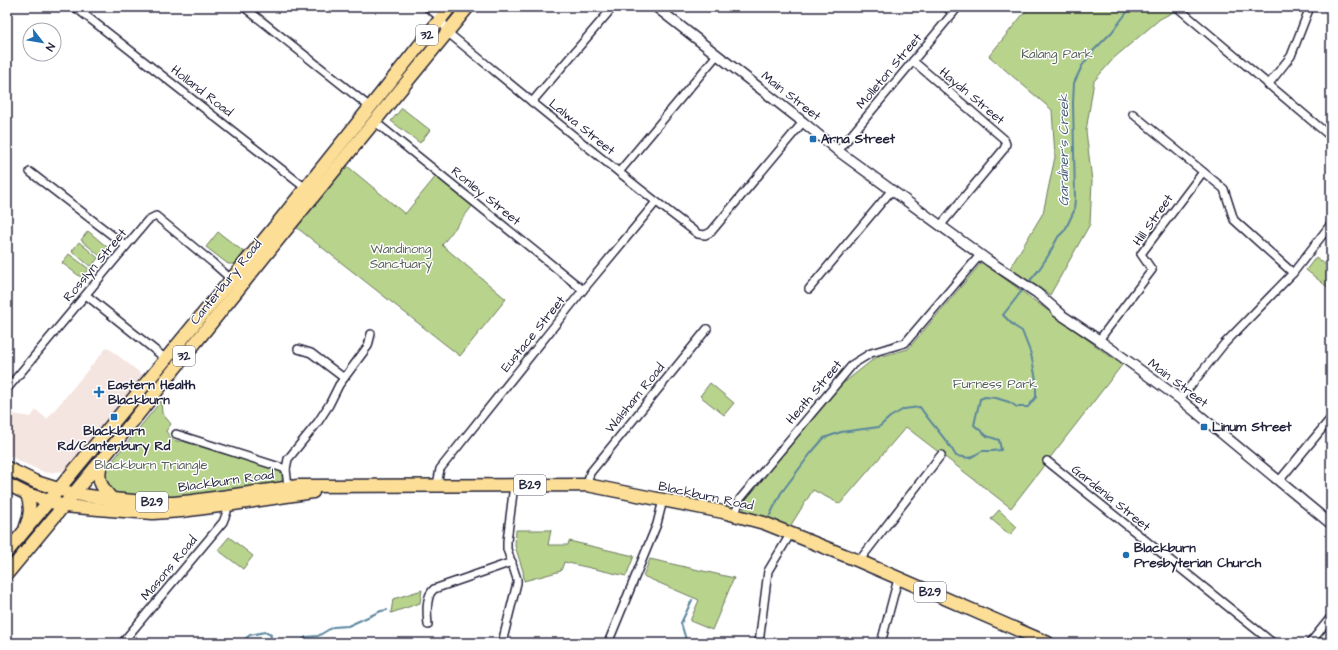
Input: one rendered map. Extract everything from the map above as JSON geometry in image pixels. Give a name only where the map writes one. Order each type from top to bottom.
[{"type":"main road","name":"Canterbury Road","points":[[7,552],[166,359],[310,192],[450,7]]},
{"type":"main road","name":"Canterbury Road","points":[[370,113],[447,32],[468,7]]},
{"type":"main road","name":"Canterbury Road","points":[[7,574],[104,457],[237,278]]},
{"type":"main road","points":[[104,457],[100,467],[99,481],[102,488],[112,499]]},
{"type":"main road","name":"Blackburn Road","points":[[7,468],[24,477],[58,490],[74,494],[112,499],[174,503],[227,501],[272,499],[289,492]]},
{"type":"main road","points":[[24,477],[43,480],[64,477],[75,471]]},
{"type":"main road","name":"Blackburn Road","points":[[7,484],[27,494],[64,506],[153,512],[181,511],[227,501],[252,492],[289,492],[335,487],[587,485],[735,515],[764,523],[859,561],[1048,643]]},
{"type":"main road","points":[[252,492],[272,499]]},
{"type":"main road","points":[[23,533],[30,518],[30,506],[27,494]]},
{"type":"street","name":"Holland Road","points":[[75,7],[310,192]]},
{"type":"street","name":"Ronley Street","points":[[244,7],[583,290]]},
{"type":"street","points":[[427,7],[441,18],[447,32]]},
{"type":"street","points":[[532,102],[613,7]]},
{"type":"street","name":"Main Street","points":[[656,7],[891,191],[1180,399],[1331,524]]},
{"type":"street","points":[[946,7],[953,13]]},
{"type":"street","name":"Molleton Street","points":[[838,151],[958,7]]},
{"type":"street","points":[[1268,85],[1291,56],[1310,7]]},
{"type":"street","points":[[1178,8],[1331,137]]},
{"type":"street","name":"Lalwa Street","points":[[447,32],[656,202],[698,234],[705,235],[711,232],[803,122]]},
{"type":"street","points":[[619,172],[717,55]]},
{"type":"street","name":"Haydn Street","points":[[913,61],[1004,139],[1006,144],[1004,149],[940,226]]},
{"type":"street","points":[[1133,114],[1224,189],[1234,220],[1293,272]]},
{"type":"street","points":[[30,172],[126,246]]},
{"type":"street","name":"Hill Street","points":[[1099,340],[1152,270],[1141,254],[1203,172]]},
{"type":"street","points":[[809,289],[891,191]]},
{"type":"street","name":"Eustace Street","points":[[437,485],[440,469],[583,290],[656,202]]},
{"type":"street","name":"Rosslyn Street","points":[[7,389],[148,220],[156,216],[213,263],[237,278]]},
{"type":"street","points":[[1180,399],[1224,344],[1293,272],[1331,224]]},
{"type":"street","name":"Heath Street","points":[[735,515],[740,499],[853,364],[871,353],[906,342],[980,255]]},
{"type":"street","points":[[86,295],[166,359]]},
{"type":"street","name":"Walsham Road","points":[[587,485],[590,473],[707,329]]},
{"type":"street","points":[[289,492],[286,468],[288,459],[318,422],[344,378],[364,352],[370,340],[371,334]]},
{"type":"street","points":[[298,349],[311,353],[344,378]]},
{"type":"street","points":[[1279,480],[1331,418]]},
{"type":"street","points":[[176,434],[286,468]]},
{"type":"street","points":[[859,561],[941,456]]},
{"type":"street","name":"Gardenia Street","points":[[1047,461],[1272,643]]},
{"type":"street","points":[[502,643],[517,583],[507,549],[514,485]]},
{"type":"street","points":[[608,643],[657,524],[663,500]]},
{"type":"street","name":"Masons Road","points":[[122,643],[223,522],[227,512],[227,501]]},
{"type":"street","points":[[759,643],[768,571],[791,533]]},
{"type":"street","points":[[428,625],[427,613],[431,591],[512,562]]},
{"type":"street","points":[[881,643],[898,579]]},
{"type":"street","points":[[1310,643],[1331,617]]},
{"type":"shaded area","name":"Eastern Health Blackburn","points":[[107,347],[143,375],[64,471],[46,473],[7,454],[7,413],[31,417],[36,410],[47,419]]},
{"type":"green space","name":"Kalang Park","points":[[1029,7],[1183,7],[1160,19],[1115,57],[1094,81],[1086,131],[1092,181],[1090,224],[1050,295],[1010,268],[1043,213],[1055,157],[1052,110],[989,56]]},
{"type":"green space","points":[[402,108],[430,130],[420,143],[391,121]]},
{"type":"green space","name":"Wandinong Sanctuary","points":[[346,165],[405,214],[437,175],[473,205],[442,245],[506,299],[460,356],[296,227]]},
{"type":"green space","points":[[88,231],[107,247],[100,256],[81,240]]},
{"type":"green space","points":[[218,232],[244,252],[235,264],[228,264],[206,247]]},
{"type":"green space","points":[[79,242],[98,258],[91,267],[72,251]]},
{"type":"green space","points":[[69,254],[89,269],[82,278],[62,263]]},
{"type":"green space","points":[[1316,257],[1331,269],[1330,289],[1306,270]]},
{"type":"green space","name":"Furness Park","points":[[982,262],[1122,365],[1011,508],[906,427],[840,504],[813,490],[789,528],[744,510],[743,503],[841,385],[875,358],[908,349]]},
{"type":"green space","points":[[710,383],[734,403],[724,415],[700,396]]},
{"type":"green space","name":"Blackburn Triangle","points":[[161,401],[162,413],[171,424],[166,431],[173,439],[246,460],[273,465],[281,472],[281,483],[165,499],[118,496],[104,484],[107,470],[114,459]]},
{"type":"green space","points":[[999,510],[1017,527],[1010,535],[991,519]]},
{"type":"green space","points":[[516,530],[551,530],[548,545],[568,545],[569,541],[634,556],[626,576],[564,562],[561,571],[524,581],[523,571],[515,546]]},
{"type":"green space","points":[[229,537],[253,556],[243,569],[218,550]]},
{"type":"green space","points":[[650,559],[734,578],[712,630],[690,621],[699,600],[643,576]]},
{"type":"green space","points":[[422,590],[420,603],[391,613],[393,599]]},
{"type":"waterway","name":"Gardiner's Creek","points":[[1028,283],[1048,256],[1058,237],[1065,230],[1074,211],[1074,83],[1082,66],[1093,51],[1112,32],[1131,7]]},
{"type":"waterway","name":"Gardiner's Creek","points":[[770,515],[781,493],[824,438],[841,432],[879,427],[890,417],[904,409],[920,407],[948,443],[956,456],[970,458],[982,451],[1001,450],[999,440],[987,436],[974,425],[980,399],[985,397],[996,398],[1009,402],[1017,407],[1028,407],[1036,397],[1036,380],[1031,354],[1022,331],[1014,326],[1003,315],[1024,288]]},
{"type":"waterway","points":[[687,643],[681,623],[692,600]]},
{"type":"waterway","points":[[299,643],[306,637],[318,636],[333,627],[348,626],[381,611],[387,610]]},
{"type":"waterway","points":[[240,643],[250,635],[265,632],[271,635],[269,643]]},
{"type":"place","name":"Arna Street","points":[[813,139]]},
{"type":"place","name":"Eastern Health Blackburn","points":[[99,392]]},
{"type":"place","name":"Blackburn Rd/Canterbury Rd","points":[[114,417]]},
{"type":"place","name":"Linum Street","points":[[1204,427]]},
{"type":"place","name":"Blackburn Presbyterian Church","points":[[1126,555]]}]
